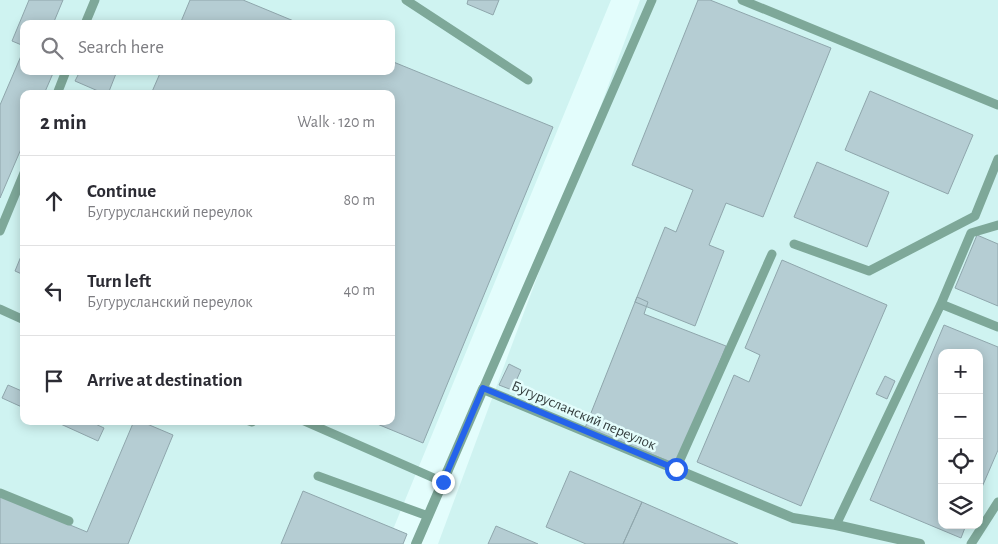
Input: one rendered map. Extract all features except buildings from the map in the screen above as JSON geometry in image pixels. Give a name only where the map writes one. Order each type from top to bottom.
[{"type":"street","name":"Бугурусланский переулок","points":[[483,388],[793,518],[836,525],[920,544]]},
{"type":"street","points":[[416,544],[483,388]]},
{"type":"lane","points":[[87,20],[95,0]]},
{"type":"lane","points":[[406,0],[528,80]]},
{"type":"lane","points":[[483,388],[652,0]]},
{"type":"lane","points":[[742,0],[998,105]]},
{"type":"lane","points":[[58,90],[64,75]]},
{"type":"lane","points":[[794,244],[869,272],[975,216],[998,160]]},
{"type":"lane","points":[[0,231],[20,183]]},
{"type":"lane","points":[[836,525],[941,304],[971,233],[998,225]]},
{"type":"lane","points":[[676,469],[772,254]]},
{"type":"lane","points":[[941,304],[998,327]]},
{"type":"lane","points":[[0,309],[20,318]]},
{"type":"lane","points":[[313,425],[443,482]]},
{"type":"lane","points":[[318,476],[428,516]]},
{"type":"lane","points":[[0,493],[69,521]]},
{"type":"lane","points":[[971,544],[998,502]]},
{"type":"shaded area","points":[[0,0],[611,0],[387,544],[0,544]]},
{"type":"shaded area","points":[[640,0],[998,0],[998,544],[438,544]]},
{"type":"route","points":[[443,482],[483,388],[676,469]]}]
